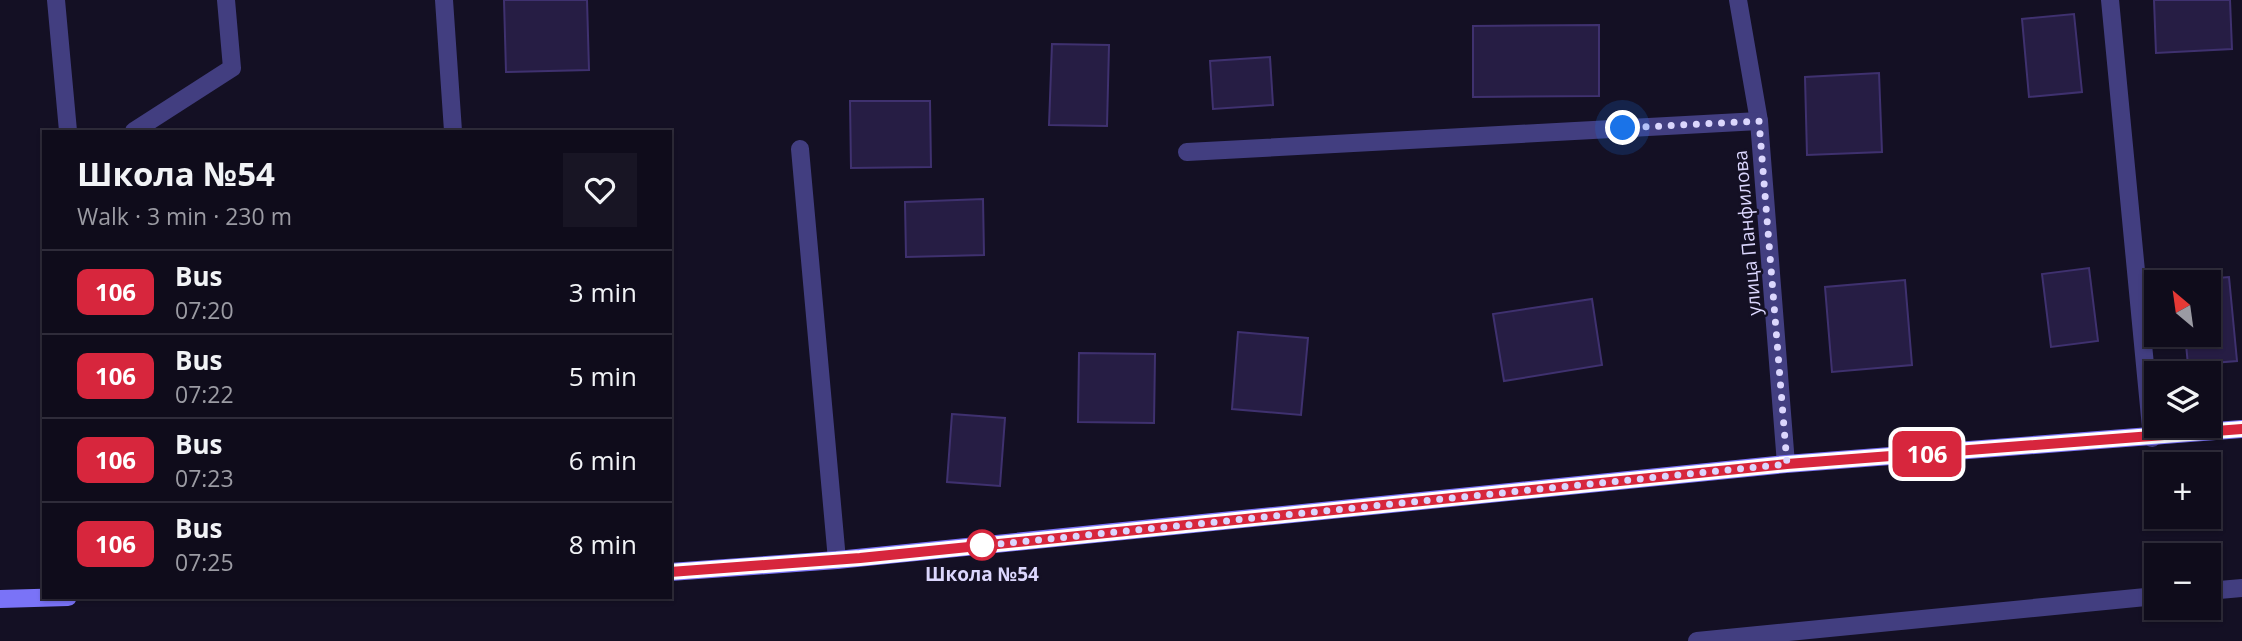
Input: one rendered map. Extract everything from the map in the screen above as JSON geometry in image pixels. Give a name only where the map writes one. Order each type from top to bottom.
[{"type":"main road","points":[[2221,431],[2242,429]]},
{"type":"main road","points":[[672,572],[837,560],[1787,464],[2152,438]]},
{"type":"main road","points":[[0,599],[42,598]]},
{"type":"street","points":[[55,0],[68,130]]},
{"type":"street","points":[[136,130],[232,68],[226,0]]},
{"type":"street","points":[[444,0],[453,130]]},
{"type":"street","name":"улица Панфилова","points":[[1738,0],[1759,121],[1787,464]]},
{"type":"street","points":[[2110,0],[2145,361]]},
{"type":"street","points":[[1187,152],[1759,121]]},
{"type":"street","points":[[800,149],[837,560]]},
{"type":"street","points":[[2221,590],[2242,588]]},
{"type":"street","points":[[1697,641],[2144,597]]},
{"type":"building","points":[[504,0],[587,0],[589,70],[506,72]]},
{"type":"building","points":[[2154,0],[2230,0],[2232,49],[2156,53]]},
{"type":"building","points":[[2074,14],[2082,92],[2029,97],[2022,19]]},
{"type":"building","points":[[1599,25],[1599,96],[1473,97],[1473,26]]},
{"type":"building","points":[[1052,44],[1109,45],[1107,126],[1049,125]]},
{"type":"building","points":[[1270,57],[1273,105],[1213,109],[1210,61]]},
{"type":"building","points":[[1879,73],[1882,152],[1807,155],[1805,77]]},
{"type":"building","points":[[850,101],[930,101],[931,167],[851,168]]},
{"type":"building","points":[[983,199],[984,255],[906,257],[905,202]]},
{"type":"building","points":[[2089,268],[2098,341],[2051,347],[2042,274]]},
{"type":"building","points":[[2229,277],[2237,361],[2188,361],[2186,347],[2221,347],[2221,278]]},
{"type":"building","points":[[1905,280],[1912,365],[1832,372],[1825,287]]},
{"type":"building","points":[[1592,299],[1602,365],[1504,381],[1493,314]]},
{"type":"building","points":[[1238,332],[1308,338],[1301,415],[1232,409]]},
{"type":"building","points":[[1079,353],[1155,354],[1154,423],[1078,422]]},
{"type":"building","points":[[952,414],[1005,418],[1000,486],[947,482]]},
{"type":"bus line","name":"106","points":[[672,572],[860,558],[1787,464],[2242,429]]},
{"type":"place","name":"Школа №54","points":[[982,545]]},
{"type":"route","points":[[982,545],[979,546],[1787,464],[1759,121],[1623,128]]}]
